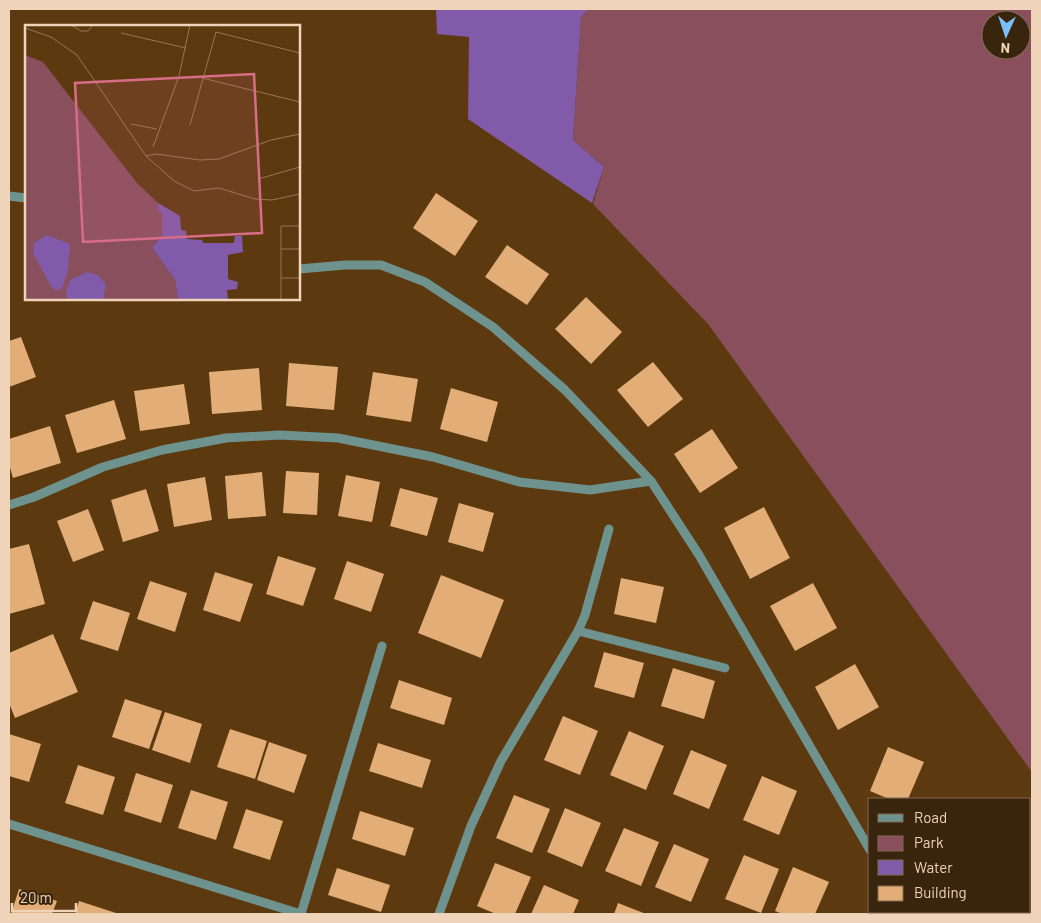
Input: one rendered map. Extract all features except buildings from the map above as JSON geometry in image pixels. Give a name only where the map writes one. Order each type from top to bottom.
[{"type":"street","points":[[9,196],[25,198]]},
{"type":"street","points":[[300,269],[345,265],[381,265],[425,282],[493,327],[565,390],[651,480],[699,555],[868,847]]},
{"type":"street","points":[[9,505],[34,497],[104,467],[162,450],[226,438],[280,435],[338,438],[433,457],[519,482],[590,490],[651,480]]},
{"type":"street","points":[[438,914],[471,826],[501,761],[578,631],[585,615],[609,529]]},
{"type":"street","points":[[578,631],[725,668]]},
{"type":"street","points":[[9,824],[301,914],[382,646]]},
{"type":"green space","points":[[589,9],[1032,9],[1032,772],[708,324],[593,204],[604,167],[573,140],[581,17]]},
{"type":"water","points":[[436,9],[589,9],[581,17],[573,140],[604,167],[592,203],[468,119],[469,37],[437,34]]}]
